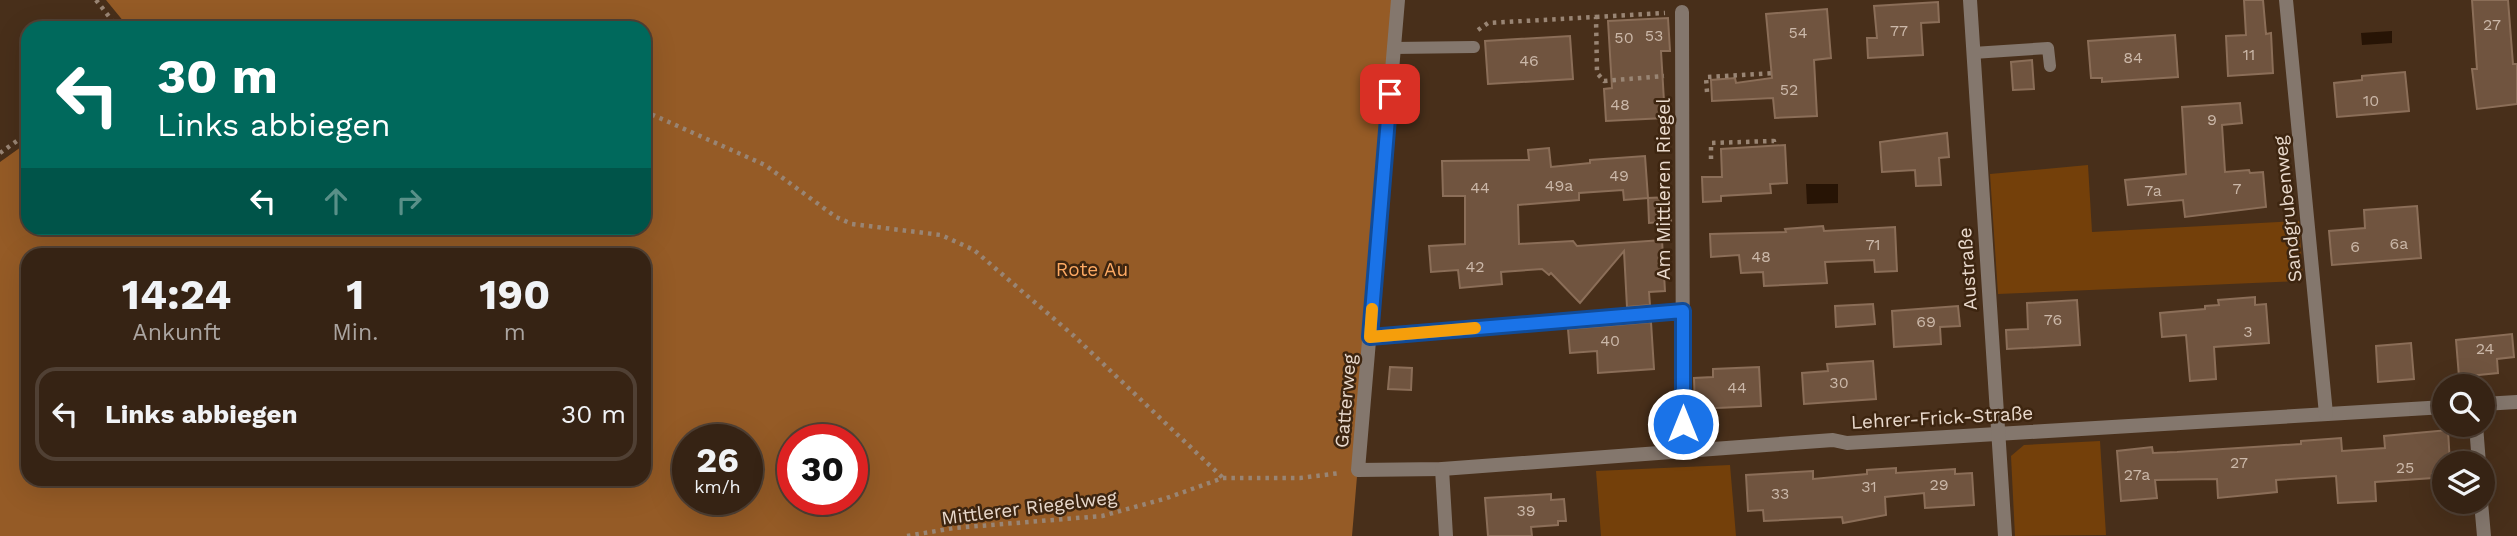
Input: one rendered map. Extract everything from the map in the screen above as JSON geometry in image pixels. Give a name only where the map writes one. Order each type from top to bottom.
[{"type":"street","name":"Gatterweg","points":[[1398,0],[1358,470],[1442,469]]},
{"type":"street","name":"Austraße","points":[[1970,0],[2005,536]]},
{"type":"street","name":"Sandgrubenweg","points":[[2286,0],[2326,414]]},
{"type":"street","name":"Am Mittleren Riegel","points":[[1682,12],[1683,451]]},
{"type":"street","points":[[2495,403],[2517,402]]},
{"type":"street","name":"Lehrer-Frick-Straße","points":[[1442,469],[1833,440],[1847,443],[2432,408]]},
{"type":"street","points":[[1442,469],[1446,536]]},
{"type":"street","points":[[2482,514],[2484,536]]},
{"type":"lane","points":[[1393,48],[1474,47]]},
{"type":"lane","points":[[1973,53],[2048,48],[2050,66]]},
{"type":"lane","points":[[1370,337],[1683,311]]},
{"type":"path","points":[[96,0],[112,21]]},
{"type":"path","points":[[1474,47],[1473,33],[1488,23],[1682,12]]},
{"type":"path","points":[[1596,17],[1597,73],[1604,81],[1682,75]]},
{"type":"path","points":[[1707,92],[1706,77],[1774,73]]},
{"type":"path","points":[[651,114],[765,165],[806,198],[844,221],[942,235],[974,250],[1074,336],[1223,478]]},
{"type":"path","points":[[0,153],[21,138]]},
{"type":"path","points":[[1710,159],[1710,144],[1774,141],[1774,146]]},
{"type":"path","name":"Mittlerer Riegelweg","points":[[908,536],[954,528],[1102,516],[1164,499],[1223,478],[1300,478],[1358,470]]},
{"type":"shaded area","points":[[2392,31],[2392,43],[2362,45],[2361,33]]},
{"type":"shaded area","points":[[2088,165],[2092,232],[2299,221],[2303,278],[2298,281],[1998,294],[1990,174]]},
{"type":"shaded area","points":[[1806,184],[1838,184],[1838,203],[1807,204]]},
{"type":"shaded area","points":[[2100,441],[2106,535],[2015,536],[2011,456],[2024,445]]},
{"type":"shaded area","points":[[1730,465],[1736,536],[1601,536],[1596,471]]},
{"type":"green space","name":"Rote Au","points":[[106,0],[1397,0],[1352,536],[0,536],[0,162],[21,147],[21,235],[651,235],[651,21],[123,21]]},
{"type":"building","points":[[2244,0],[2263,0],[2266,34],[2271,33],[2273,73],[2228,76],[2226,36],[2246,35]]},
{"type":"building","points":[[2472,0],[2508,0],[2513,64],[2517,64],[2517,104],[2477,109],[2472,69],[2477,69]]},
{"type":"building","points":[[1938,2],[1939,22],[1921,23],[1923,55],[1868,58],[1867,38],[1877,38],[1874,6]]},
{"type":"building","points":[[1827,9],[1831,58],[1814,60],[1817,116],[1775,118],[1773,98],[1712,101],[1711,80],[1735,78],[1736,83],[1772,78],[1766,14]]},
{"type":"building","points":[[1668,18],[1670,51],[1661,51],[1665,118],[1606,121],[1604,89],[1612,88],[1608,21]]},
{"type":"building","points":[[2175,35],[2178,77],[2102,82],[2102,78],[2091,78],[2088,41]]},
{"type":"building","points":[[1570,36],[1573,79],[1488,84],[1485,41]]},
{"type":"building","points":[[2032,60],[2034,89],[2013,90],[2011,62]]},
{"type":"building","points":[[2405,72],[2409,111],[2337,117],[2334,83],[2362,80],[2362,76]]},
{"type":"building","points":[[2240,103],[2242,123],[2222,125],[2225,172],[2263,172],[2266,207],[2185,217],[2183,200],[2128,205],[2125,180],[2186,174],[2182,107]]},
{"type":"building","points":[[1947,133],[1949,157],[1939,158],[1941,185],[1916,186],[1915,170],[1882,172],[1880,142]]},
{"type":"building","points":[[1785,145],[1787,183],[1770,184],[1771,193],[1721,196],[1721,201],[1703,202],[1702,177],[1722,177],[1721,149]]},
{"type":"building","points":[[1549,148],[1551,167],[1590,163],[1590,160],[1645,156],[1648,198],[1624,200],[1623,190],[1579,193],[1579,200],[1518,205],[1519,244],[1573,241],[1577,246],[1662,240],[1665,291],[1649,292],[1650,305],[1627,307],[1624,251],[1580,303],[1551,273],[1549,275],[1542,269],[1501,272],[1502,284],[1460,288],[1458,270],[1431,272],[1429,246],[1465,244],[1465,196],[1443,196],[1442,161],[1529,160],[1528,150]]},
{"type":"building","points":[[1669,197],[1671,221],[1649,223],[1648,198]]},
{"type":"building","points":[[2417,206],[2421,258],[2332,265],[2329,231],[2365,228],[2364,210]]},
{"type":"building","points":[[1823,226],[1824,231],[1895,227],[1897,271],[1875,272],[1874,260],[1825,262],[1827,283],[1764,286],[1763,272],[1741,273],[1739,255],[1711,257],[1710,234],[1786,232],[1785,229]]},
{"type":"building","points":[[2255,297],[2255,305],[2266,304],[2269,343],[2214,347],[2216,379],[2190,381],[2186,335],[2162,337],[2160,313],[2205,309],[2205,306],[2219,305],[2218,300]]},
{"type":"building","points":[[2077,300],[2080,345],[2007,349],[2006,330],[2028,329],[2027,303]]},
{"type":"building","points":[[1873,304],[1875,324],[1836,327],[1835,306]]},
{"type":"building","points":[[1958,306],[1960,326],[1940,327],[1941,344],[1894,347],[1892,311]]},
{"type":"building","points":[[1651,322],[1654,369],[1598,373],[1597,351],[1570,353],[1568,329]]},
{"type":"building","points":[[2512,334],[2514,357],[2497,359],[2498,373],[2459,374],[2456,340]]},
{"type":"building","points":[[2411,343],[2414,379],[2378,382],[2376,346]]},
{"type":"building","points":[[1873,361],[1876,399],[1804,404],[1802,373],[1828,371],[1827,364]]},
{"type":"building","points":[[1390,367],[1412,368],[1411,390],[1388,389]]},
{"type":"building","points":[[1759,367],[1761,406],[1695,409],[1694,378],[1713,377],[1713,369]]},
{"type":"building","points":[[2432,432],[2432,437],[2448,437],[2449,451],[2432,451],[2432,478],[2375,482],[2376,501],[2338,503],[2336,476],[2276,480],[2277,492],[2218,498],[2217,479],[2155,480],[2157,498],[2121,501],[2117,451],[2152,447],[2153,453],[2177,452],[2301,444],[2301,441],[2341,438],[2342,451],[2385,448],[2384,436]]},
{"type":"building","points":[[1896,468],[1896,473],[1955,469],[1955,474],[1972,473],[1974,505],[1925,508],[1924,493],[1885,497],[1886,515],[1843,523],[1842,517],[1764,521],[1763,510],[1748,511],[1746,475],[1813,471],[1813,479],[1867,474],[1867,470]]},
{"type":"building","points":[[1551,494],[1551,500],[1564,499],[1566,521],[1558,521],[1558,525],[1531,527],[1532,536],[1488,536],[1485,498]]},
{"type":"slow traffic","points":[[1372,309],[1370,337],[1475,328]]},
{"type":"route","points":[[1390,94],[1370,337],[1683,311],[1683,424]]}]
